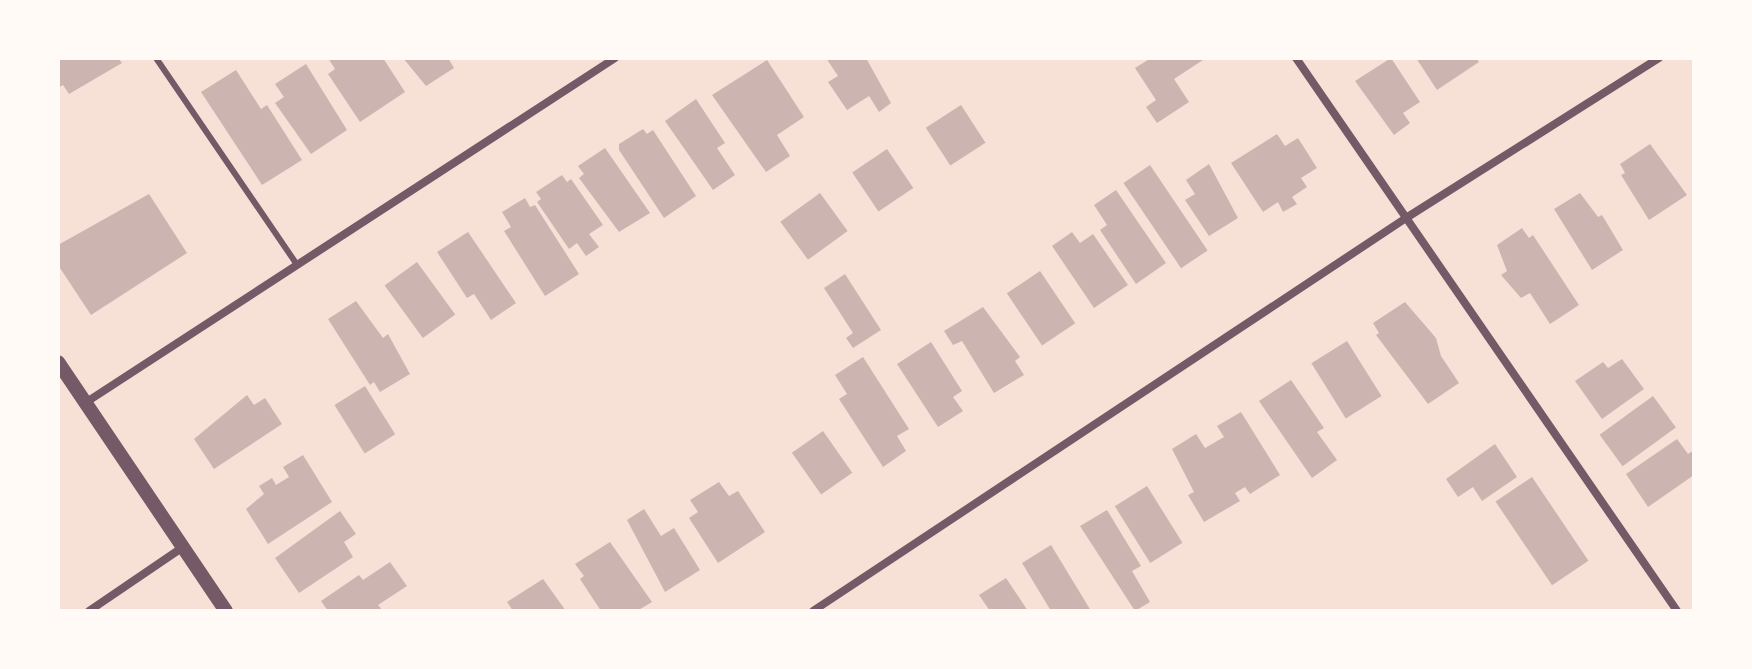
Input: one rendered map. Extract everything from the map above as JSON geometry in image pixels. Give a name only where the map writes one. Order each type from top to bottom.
[{"type":"street","points":[[85,403],[615,58]]},
{"type":"street","points":[[1296,58],[1677,611]]},
{"type":"street","points":[[813,611],[1406,218],[1659,58]]},
{"type":"street","points":[[58,362],[226,611]]},
{"type":"street","points":[[89,611],[183,547]]},
{"type":"lane","points":[[156,58],[297,265]]},
{"type":"building","points":[[58,58],[118,58],[122,63],[69,94],[63,85],[58,88]]},
{"type":"building","points":[[328,58],[383,58],[405,92],[360,122],[328,74],[335,69]]},
{"type":"building","points":[[403,58],[448,58],[454,68],[426,86]]},
{"type":"building","points":[[826,58],[866,58],[891,103],[879,112],[869,96],[847,110],[828,82],[838,76]]},
{"type":"building","points":[[1151,58],[1206,58],[1174,79],[1189,102],[1157,123],[1146,107],[1156,100],[1135,68]]},
{"type":"building","points":[[1391,58],[1420,102],[1403,113],[1410,123],[1394,135],[1355,81]]},
{"type":"building","points":[[1416,58],[1476,58],[1479,62],[1437,90]]},
{"type":"building","points":[[767,60],[804,117],[777,135],[790,156],[766,172],[712,95]]},
{"type":"building","points":[[306,64],[347,130],[311,154],[275,103],[284,97],[275,84]]},
{"type":"building","points":[[236,70],[261,109],[267,105],[302,160],[262,185],[201,92]]},
{"type":"building","points":[[696,99],[725,143],[717,148],[735,175],[713,190],[665,121]]},
{"type":"building","points":[[961,105],[986,143],[950,166],[926,128]]},
{"type":"building","points":[[643,129],[647,134],[653,130],[696,196],[664,218],[619,150],[619,144]]},
{"type":"building","points":[[1277,134],[1285,146],[1298,138],[1317,168],[1301,178],[1307,187],[1292,197],[1297,204],[1283,212],[1278,202],[1263,212],[1231,163]]},
{"type":"building","points":[[1650,144],[1687,195],[1649,220],[1621,175],[1625,173],[1620,164]]},
{"type":"building","points":[[605,148],[650,213],[619,232],[579,178],[584,174],[578,166]]},
{"type":"building","points":[[887,149],[913,188],[878,211],[852,172]]},
{"type":"building","points":[[1209,164],[1238,218],[1209,236],[1185,200],[1195,194],[1186,180]]},
{"type":"building","points":[[1150,165],[1208,250],[1181,268],[1123,183]]},
{"type":"building","points":[[562,175],[567,182],[571,179],[603,225],[589,234],[599,247],[586,256],[577,243],[569,249],[537,202],[541,199],[536,192]]},
{"type":"building","points":[[1116,190],[1166,263],[1136,284],[1100,230],[1107,225],[1094,205]]},
{"type":"building","points":[[820,193],[848,231],[808,260],[780,222]]},
{"type":"building","points":[[1580,193],[1598,217],[1602,215],[1623,250],[1592,270],[1554,209]]},
{"type":"building","points":[[149,194],[187,253],[91,315],[58,265],[58,245]]},
{"type":"building","points":[[525,198],[530,207],[535,205],[579,274],[545,296],[504,231],[511,227],[502,212]]},
{"type":"building","points":[[1522,228],[1529,238],[1533,235],[1579,305],[1550,324],[1530,293],[1521,298],[1501,275],[1507,271],[1497,245]]},
{"type":"building","points":[[468,232],[516,303],[491,320],[474,294],[467,298],[437,252]]},
{"type":"building","points":[[1072,232],[1080,243],[1093,234],[1128,285],[1094,308],[1052,246]]},
{"type":"building","points":[[417,262],[455,315],[423,338],[385,286]]},
{"type":"building","points":[[1040,271],[1075,323],[1042,346],[1007,293]]},
{"type":"building","points":[[845,274],[881,330],[853,348],[846,338],[853,333],[824,288]]},
{"type":"building","points":[[356,301],[383,338],[388,334],[410,374],[380,392],[374,382],[370,385],[328,319]]},
{"type":"building","points":[[1405,302],[1436,338],[1441,356],[1459,383],[1428,404],[1376,335],[1379,333],[1373,323]]},
{"type":"building","points":[[983,307],[1020,357],[1015,361],[1024,375],[994,393],[962,341],[953,345],[944,331]]},
{"type":"building","points":[[1347,341],[1381,396],[1346,418],[1311,363]]},
{"type":"building","points":[[931,342],[962,391],[953,397],[963,411],[938,427],[897,364]]},
{"type":"building","points":[[863,357],[909,429],[897,436],[906,451],[883,467],[839,399],[847,394],[835,375]]},
{"type":"building","points":[[1622,359],[1644,389],[1602,419],[1575,381],[1603,362],[1608,368]]},
{"type":"building","points":[[1291,380],[1324,428],[1317,432],[1337,460],[1312,478],[1259,401]]},
{"type":"building","points":[[365,386],[395,434],[365,453],[334,405]]},
{"type":"building","points":[[247,395],[254,405],[265,398],[282,424],[214,469],[194,439]]},
{"type":"building","points":[[1653,396],[1676,428],[1623,466],[1600,435]]},
{"type":"building","points":[[1241,412],[1280,475],[1250,494],[1245,487],[1235,493],[1240,501],[1204,522],[1188,495],[1194,492],[1172,449],[1196,434],[1205,448],[1224,437],[1217,426]]},
{"type":"building","points":[[823,431],[852,473],[821,495],[792,453]]},
{"type":"building","points":[[1677,439],[1688,454],[1694,450],[1694,475],[1648,507],[1626,474]]},
{"type":"building","points":[[1495,444],[1517,477],[1482,501],[1473,487],[1458,497],[1446,479]]},
{"type":"building","points":[[303,455],[332,502],[268,544],[246,509],[264,494],[259,486],[272,478],[276,485],[289,477],[283,467]]},
{"type":"building","points":[[1532,477],[1588,561],[1552,585],[1496,502]]},
{"type":"building","points":[[719,482],[729,496],[738,491],[765,532],[718,563],[689,518],[698,512],[690,500]]},
{"type":"building","points":[[1147,486],[1183,543],[1150,563],[1115,506]]},
{"type":"building","points":[[644,509],[661,536],[674,528],[700,570],[665,592],[627,520]]},
{"type":"building","points":[[1107,510],[1141,566],[1132,571],[1150,602],[1135,611],[1080,526]]},
{"type":"building","points":[[340,511],[356,534],[344,542],[353,557],[299,593],[275,558]]},
{"type":"building","points":[[610,542],[652,602],[637,611],[601,611],[580,579],[584,576],[575,564]]},
{"type":"building","points":[[1051,545],[1091,611],[1051,611],[1022,563]]},
{"type":"building","points":[[390,562],[407,586],[378,605],[383,611],[328,611],[321,601],[359,575],[363,580]]},
{"type":"building","points":[[1006,578],[1028,611],[990,611],[979,595]]},
{"type":"building","points":[[543,579],[566,611],[513,611],[507,602]]}]
